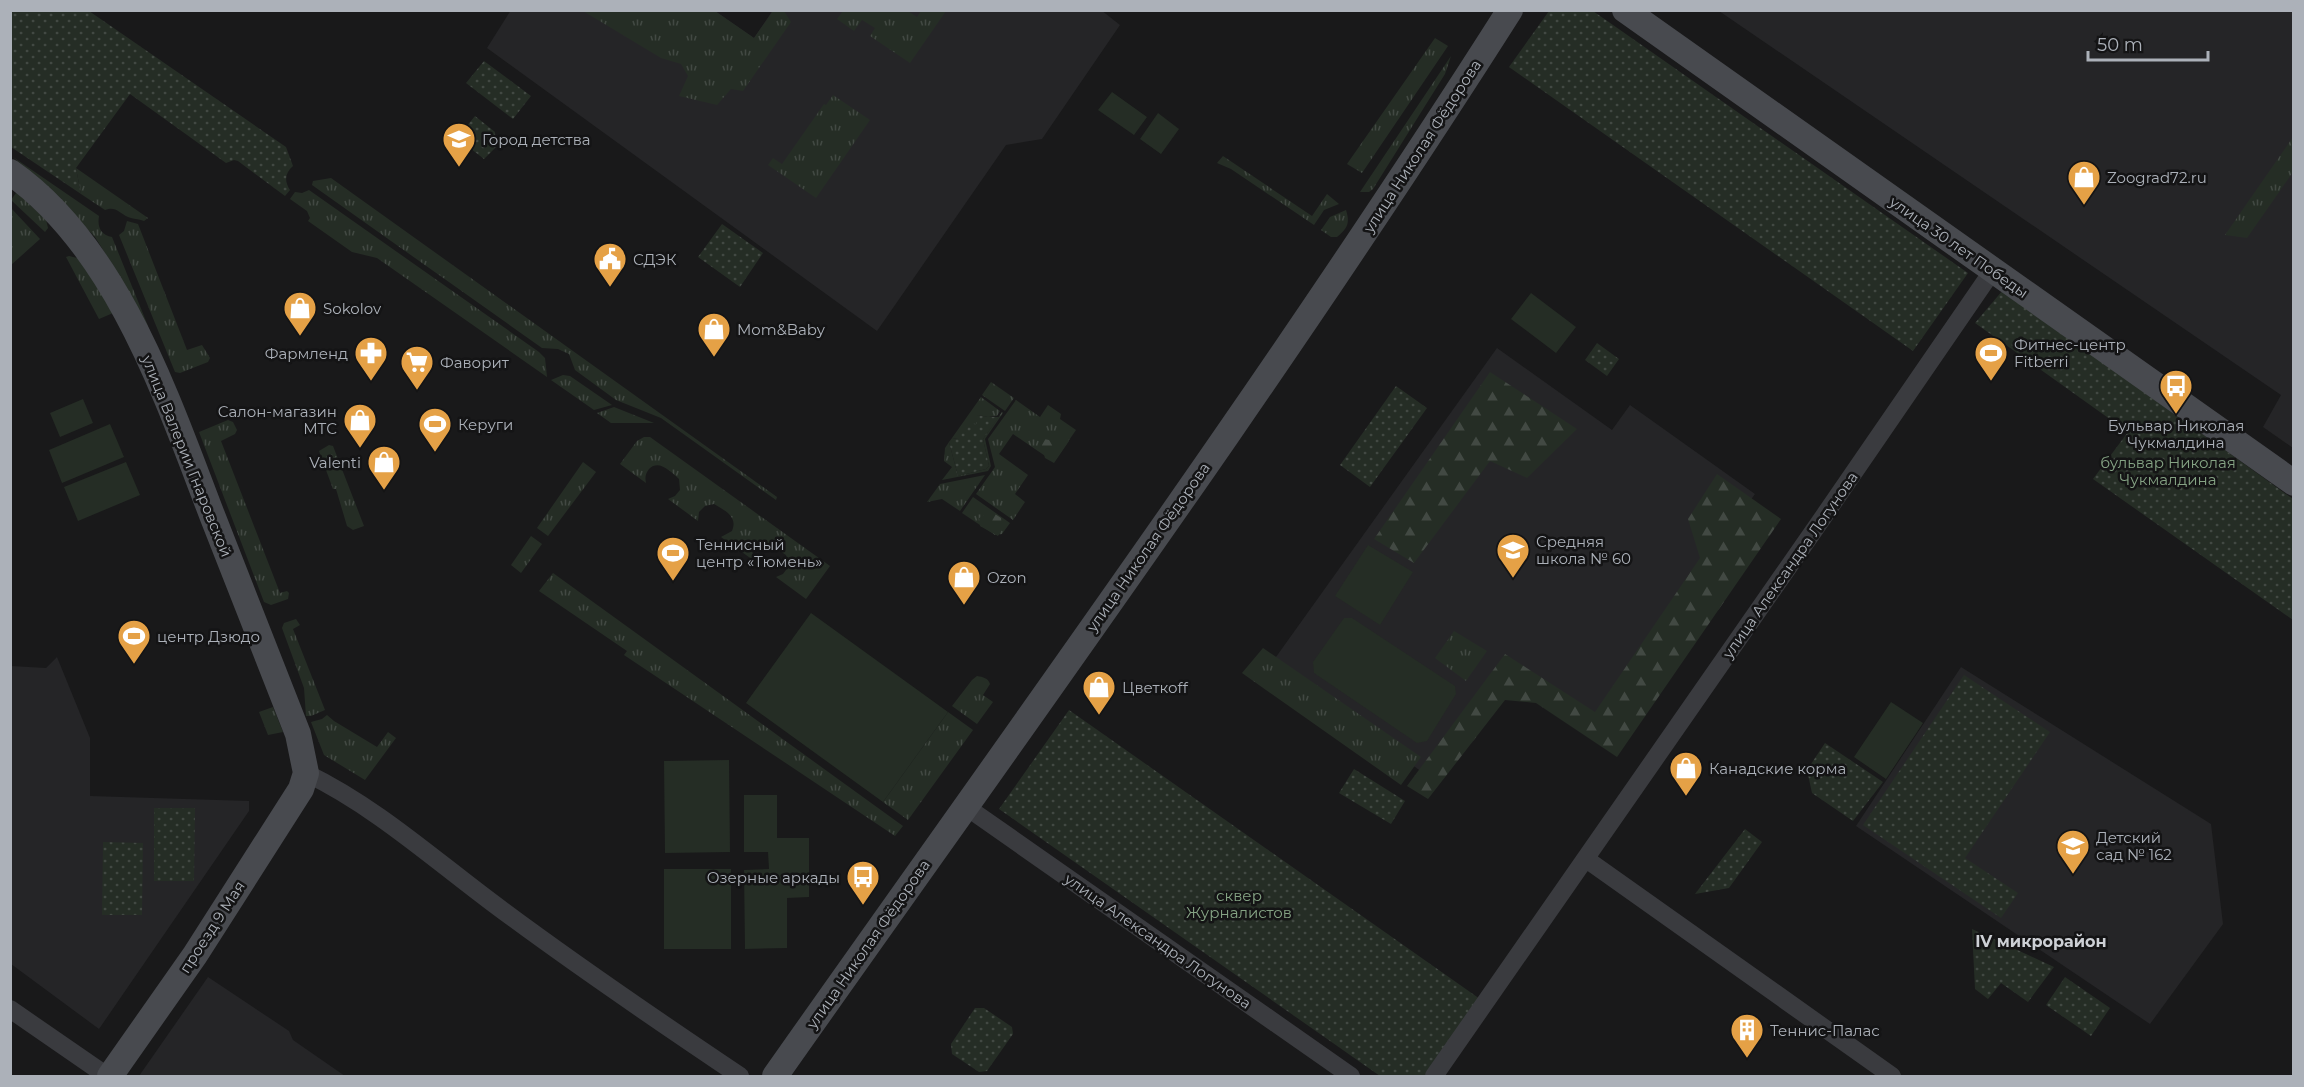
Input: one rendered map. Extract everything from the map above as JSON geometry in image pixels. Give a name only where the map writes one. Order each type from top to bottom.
[{"type":"street","name":"улица Николая Фёдорова","points":[[775,1077],[1183,500],[1348,260],[1510,10]]},
{"type":"street","name":"улица 30 лет Победы","points":[[1625,10],[2294,483]]},
{"type":"street","name":"улица Валерии Гнаровской","points":[[10,172],[50,207],[94,260],[117,295],[178,427],[298,734],[306,773]]},
{"type":"street","name":"улица Александра Логунова","points":[[1434,1077],[1993,270]]},
{"type":"street","name":"проезд 9 Мая","points":[[109,1077],[195,955],[301,789],[306,773]]},
{"type":"street","points":[[306,773],[364,805],[509,915],[740,1077]]},
{"type":"street","name":"улица Александра Логунова","points":[[965,806],[1351,1077]]},
{"type":"street","points":[[1586,859],[1892,1077]]},
{"type":"street","points":[[10,1009],[109,1077]]},
{"type":"shaded area","points":[[511,10],[715,11],[754,38],[773,10],[1101,10],[1120,25],[1042,139],[1006,145],[877,331],[487,48]]},
{"type":"shaded area","points":[[1719,11],[2293,11],[2293,448],[2263,427],[2281,395]]},
{"type":"shaded area","name":"Средняя школа № 60","points":[[1497,348],[1612,430],[1630,405],[1755,494],[1590,723],[1509,665],[1429,777],[1271,664]]},
{"type":"shaded area","points":[[57,657],[90,738],[90,796],[249,801],[249,811],[99,1029],[11,964],[11,666],[46,668]]},
{"type":"shaded area","name":"Детский сад № 162","points":[[1961,667],[2211,824],[2223,924],[2150,1024],[1856,826]]},
{"type":"shaded area","points":[[208,977],[289,1031],[293,1040],[345,1076],[139,1076]]},
{"type":"green space","points":[[11,10],[89,11],[286,147],[293,166],[286,177],[290,190],[285,196],[238,161],[226,163],[130,94],[76,168],[81,194],[11,147]]},
{"type":"green space","points":[[583,11],[715,11],[754,38],[773,11],[784,11],[791,22],[743,91],[731,89],[717,105],[679,96],[688,76],[681,64],[661,58]]},
{"type":"green space","points":[[843,11],[908,11],[917,17],[921,11],[946,11],[910,63],[870,36],[875,28],[862,20],[854,31],[837,19]]},
{"type":"green space","points":[[1549,11],[1593,11],[1968,273],[1913,351],[1509,67]]},
{"type":"green space","points":[[1435,38],[1448,46],[1362,173],[1347,164]]},
{"type":"green space","points":[[1451,56],[1445,74],[1373,189],[1369,192],[1360,192]]},
{"type":"green space","points":[[484,61],[531,96],[513,119],[466,83]]},
{"type":"green space","points":[[1112,92],[1147,117],[1134,135],[1098,110]]},
{"type":"green space","points":[[833,95],[870,120],[816,198],[768,165],[773,158],[782,164],[824,104],[826,105]]},
{"type":"green space","points":[[1158,113],[1179,129],[1161,154],[1140,139]]},
{"type":"green space","points":[[475,116],[495,132],[496,147],[484,159],[457,138]]},
{"type":"green space","points":[[2293,137],[2293,172],[2247,238],[2225,235]]},
{"type":"green space","points":[[1223,156],[1312,216],[1327,194],[1339,204],[1324,210],[1314,225],[1231,169],[1217,163]]},
{"type":"green space","points":[[13,157],[99,216],[101,230],[112,237],[148,326],[145,325],[125,285],[95,237]]},
{"type":"green space","points":[[76,168],[148,218],[144,221],[128,217],[115,209],[105,210],[81,194]]},
{"type":"green space","points":[[331,178],[777,497],[776,500],[661,418],[616,400],[575,370],[569,354],[558,349],[542,348],[312,185],[313,181]]},
{"type":"green space","points":[[309,190],[539,352],[545,358],[547,377],[377,258],[352,252],[308,221],[310,218],[307,211],[290,199],[295,192],[302,193]]},
{"type":"green space","points":[[16,193],[46,220],[48,228],[45,232],[11,200]]},
{"type":"green space","points":[[11,208],[40,239],[10,265]]},
{"type":"green space","points":[[1346,210],[1347,225],[1337,237],[1331,237],[1321,230],[1330,217]]},
{"type":"green space","points":[[127,221],[138,224],[187,350],[202,345],[210,358],[208,362],[180,373],[175,372],[119,235],[124,231]]},
{"type":"green space","points":[[722,224],[763,253],[740,287],[698,257]]},
{"type":"green space","points":[[66,257],[81,259],[113,313],[99,319]]},
{"type":"green space","name":"бульвар Николая Чукмалдина","points":[[2003,290],[2293,499],[2293,620],[2093,479],[2128,432],[1975,323]]},
{"type":"green space","points":[[1531,293],[1576,327],[1556,353],[1511,319]]},
{"type":"green space","points":[[1597,343],[1619,359],[1607,376],[1585,360]]},
{"type":"green space","points":[[1490,372],[1577,429],[1527,478],[1490,461],[1414,563],[1374,539]]},
{"type":"green space","points":[[563,375],[570,376],[612,405],[594,410],[551,380]]},
{"type":"green space","points":[[991,382],[1014,398],[1005,411],[982,395]]},
{"type":"green space","points":[[1396,386],[1427,408],[1370,487],[1340,465]]},
{"type":"green space","points":[[981,397],[1000,411],[997,416],[978,415],[976,424],[958,439],[952,438]]},
{"type":"green space","points":[[83,399],[93,423],[60,437],[50,413]]},
{"type":"green space","points":[[1016,400],[1040,417],[1048,405],[1061,414],[1060,419],[1076,430],[1054,462],[1013,434],[999,454],[1028,475],[1015,494],[1025,502],[1013,520],[976,494],[995,467],[988,439]]},
{"type":"green space","points":[[614,407],[654,423],[611,423],[597,413]]},
{"type":"green space","points":[[1002,412],[985,439],[991,466],[988,471],[942,480],[952,467],[944,461],[945,448],[949,442],[958,476],[986,469],[989,466],[983,439]]},
{"type":"green space","points":[[978,415],[999,417],[983,439],[989,466],[986,469],[958,476],[949,442],[952,438],[958,439],[959,433],[965,433],[970,423],[976,424]]},
{"type":"green space","points":[[228,420],[233,422],[237,430],[235,434],[221,441],[280,593],[287,591],[289,593],[288,599],[271,605],[264,602],[199,432]]},
{"type":"green space","points":[[110,424],[124,457],[62,483],[49,450]]},
{"type":"green space","points":[[1062,436],[1069,441],[1054,463],[1045,458],[1041,443],[1044,439],[1054,441]]},
{"type":"green space","points":[[650,437],[830,566],[806,599],[776,577],[783,574],[789,566],[786,555],[775,548],[759,544],[753,551],[753,560],[721,537],[732,531],[732,518],[727,512],[714,504],[705,506],[699,512],[698,521],[668,499],[680,490],[679,479],[669,470],[657,465],[653,466],[647,473],[646,483],[620,464],[637,441]]},
{"type":"green space","points":[[329,445],[333,446],[364,526],[353,530],[347,526],[336,489],[333,489],[319,451]]},
{"type":"green space","points":[[126,462],[140,495],[78,521],[64,487]]},
{"type":"green space","points":[[583,462],[596,472],[548,536],[537,528]]},
{"type":"green space","points":[[1717,474],[1781,519],[1617,757],[1536,703],[1505,700],[1428,799],[1407,786],[1505,654],[1595,712],[1700,558],[1688,519]]},
{"type":"green space","points":[[985,475],[960,511],[942,499],[927,502],[940,484]]},
{"type":"green space","points":[[973,497],[1010,523],[1002,534],[995,535],[962,513]]},
{"type":"green space","points":[[989,513],[1001,518],[1002,528],[998,536],[980,526],[979,518]]},
{"type":"green space","points":[[531,536],[542,544],[521,573],[511,565]]},
{"type":"green space","points":[[1368,545],[1413,572],[1380,625],[1335,596]]},
{"type":"green space","points":[[553,573],[903,826],[895,836],[624,655],[627,651],[539,591]]},
{"type":"green space","points":[[811,613],[948,712],[883,802],[746,703]]},
{"type":"green space","points":[[1344,618],[1352,618],[1455,686],[1456,694],[1427,741],[1417,743],[1314,673],[1313,662]]},
{"type":"green space","points":[[296,619],[300,625],[293,629],[325,710],[311,716],[306,716],[304,688],[282,628],[284,623]]},
{"type":"green space","points":[[1454,631],[1487,651],[1466,681],[1435,658]]},
{"type":"green space","points":[[1263,648],[1421,757],[1401,785],[1242,673]]},
{"type":"green space","points":[[1964,675],[2050,732],[1965,858],[2018,893],[2001,918],[1863,825]]},
{"type":"green space","points":[[977,676],[989,682],[983,695],[993,702],[977,724],[952,706]]},
{"type":"green space","points":[[1891,702],[1923,723],[1886,779],[1854,757]]},
{"type":"green space","points":[[273,707],[283,732],[268,735],[259,712]]},
{"type":"green space","name":"сквер Журналистов","points":[[1069,710],[1480,999],[1425,1076],[1380,1076],[999,809]]},
{"type":"green space","points":[[948,712],[973,730],[908,820],[883,802]]},
{"type":"green space","points":[[327,715],[377,747],[388,732],[396,738],[365,780],[324,755],[311,722]]},
{"type":"green space","points":[[1825,743],[1883,782],[1853,821],[1812,793],[1807,770]]},
{"type":"green space","points":[[729,760],[730,852],[665,853],[664,761]]},
{"type":"green space","points":[[1354,769],[1405,801],[1391,824],[1339,793]]},
{"type":"green space","points":[[744,795],[777,795],[777,838],[809,838],[809,897],[787,898],[787,948],[745,949],[744,870],[769,869],[768,852],[744,852]]},
{"type":"green space","points":[[154,808],[195,808],[194,881],[154,881]]},
{"type":"green space","points":[[1745,829],[1762,842],[1729,888],[1695,894]]},
{"type":"green space","points":[[103,842],[143,843],[142,915],[102,915]]},
{"type":"green space","points":[[664,869],[731,869],[731,949],[664,949]]},
{"type":"green space","points":[[1972,929],[2054,967],[2028,1002],[2001,983],[1988,999],[1975,989]]},
{"type":"green space","points":[[2065,977],[2110,1008],[2091,1036],[2046,1005]]},
{"type":"green space","points":[[975,1008],[984,1008],[1012,1027],[1013,1034],[987,1071],[979,1072],[952,1054],[951,1044]]},
{"type":"place","name":"Город детства","points":[[459,168]]},
{"type":"place","name":"Zoograd72.ru","points":[[2084,206]]},
{"type":"place","name":"СДЭК","points":[[610,288]]},
{"type":"place","name":"Sokolov","points":[[300,337]]},
{"type":"place","name":"Mom&Baby","points":[[714,358]]},
{"type":"place","name":"Фармленд","points":[[371,382]]},
{"type":"place","name":"Фитнес-центр Fitberri","points":[[1991,382]]},
{"type":"place","name":"Фаворит","points":[[417,391]]},
{"type":"place","name":"Бульвар Николая Чукмалдина","points":[[2176,415]]},
{"type":"place","name":"Салон-магазин МТС","points":[[360,449]]},
{"type":"place","name":"Керуги","points":[[435,453]]},
{"type":"place","name":"Valenti","points":[[384,491]]},
{"type":"place","name":"Средняя школа № 60","points":[[1513,579]]},
{"type":"place","name":"Теннисный центр «Тюмень»","points":[[673,582]]},
{"type":"place","name":"Ozon","points":[[964,606]]},
{"type":"place","name":"центр Дзюдо","points":[[134,665]]},
{"type":"place","name":"Цветкоff","points":[[1099,716]]},
{"type":"place","name":"Канадские корма","points":[[1686,797]]},
{"type":"place","name":"Детский сад № 162","points":[[2073,875]]},
{"type":"place","name":"Озерные аркады","points":[[863,906]]},
{"type":"place","name":"Теннис-Палас","points":[[1747,1059]]},
{"type":"district","name":"IV микрорайон","points":[[2041,941]]}]
